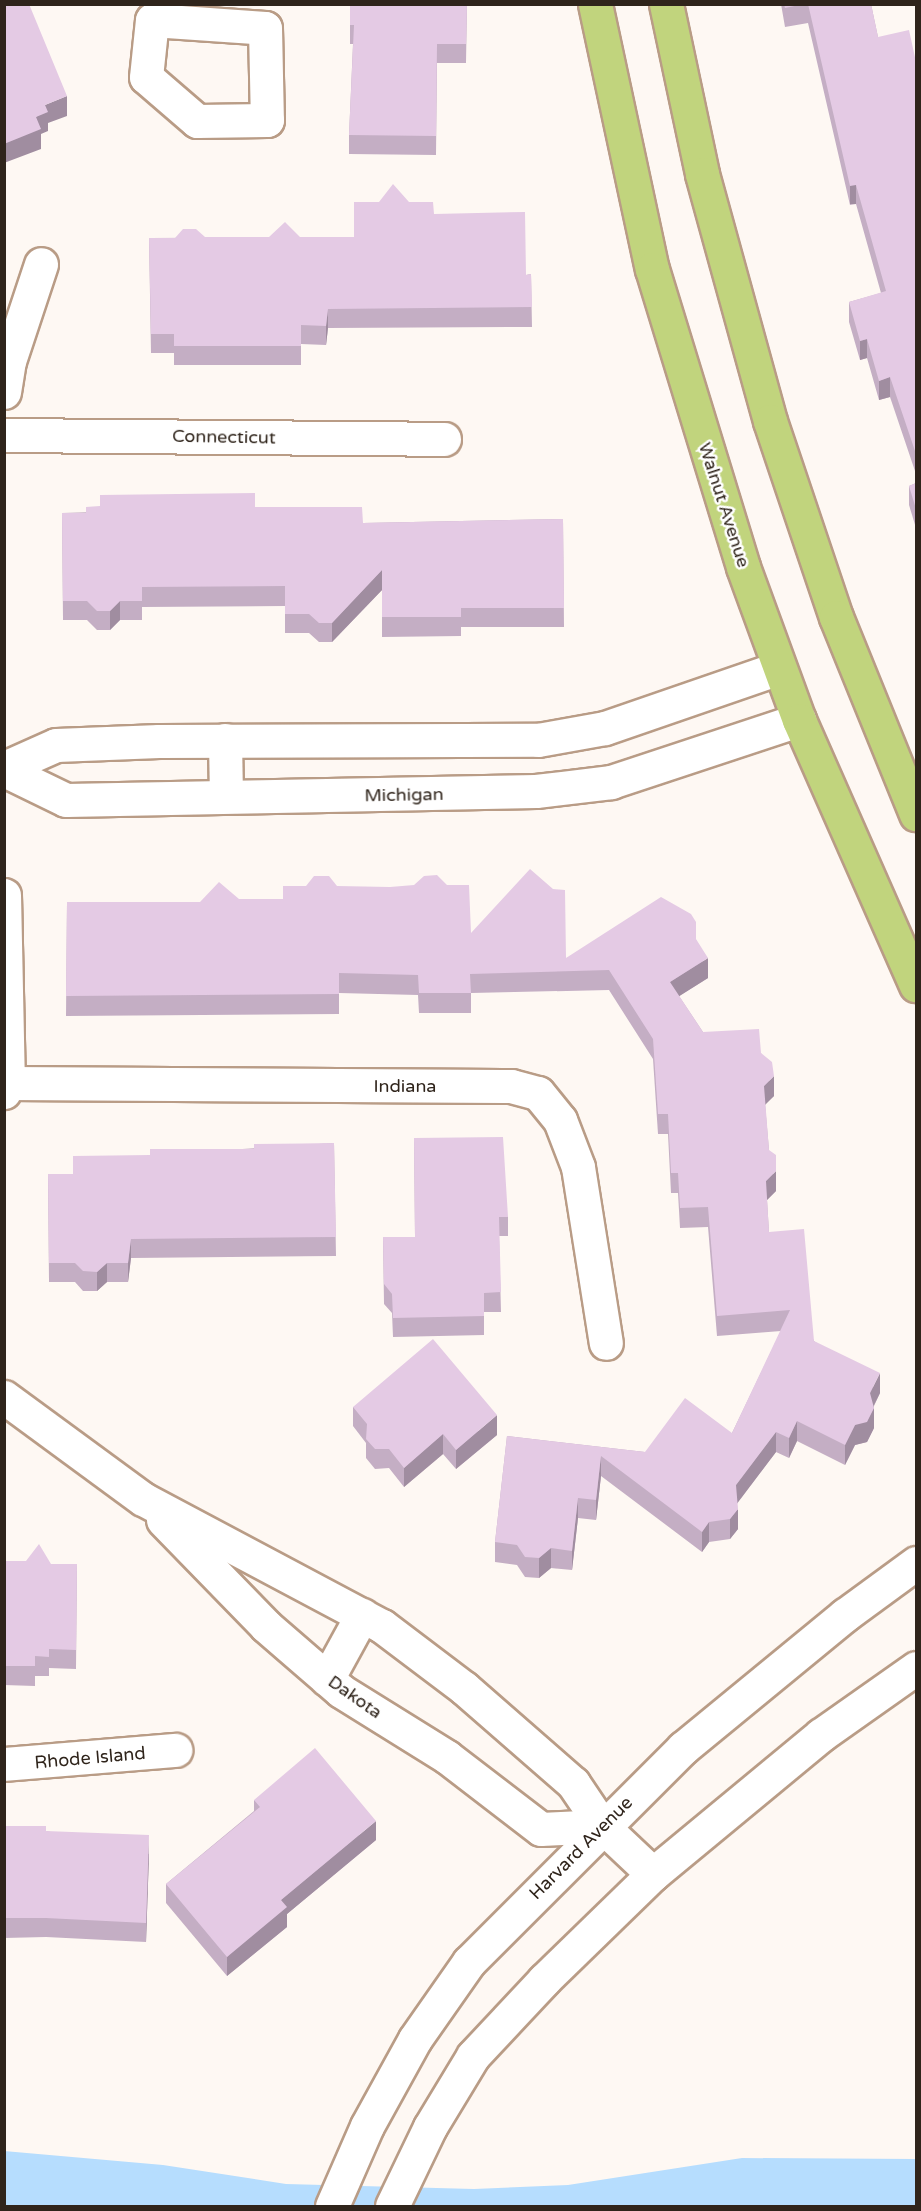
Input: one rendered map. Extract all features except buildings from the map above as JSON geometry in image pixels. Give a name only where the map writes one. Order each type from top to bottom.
[{"type":"main road","name":"Walnut Avenue","points":[[595,4],[652,268],[715,479],[799,720],[916,985]]},
{"type":"main road","points":[[666,4],[702,174],[770,421],[836,617],[916,814]]},
{"type":"street","points":[[4,393],[9,361],[40,264]]},
{"type":"street","name":"Connecticut","points":[[4,435],[444,439]]},
{"type":"street","name":"Michigan","points":[[4,769],[56,745],[225,740],[538,740],[605,728],[779,668]]},
{"type":"street","name":"Michigan","points":[[4,769],[66,800],[525,792],[611,782],[799,720]]},
{"type":"street","points":[[225,740],[226,796]]},
{"type":"street","points":[[4,895],[6,1087]]},
{"type":"street","name":"Indiana","points":[[6,1087],[511,1086],[538,1093],[560,1120],[578,1167],[606,1343]]},
{"type":"street","name":"Dakota","points":[[4,1397],[143,1500],[362,1615],[464,1688],[564,1775],[602,1826],[653,1874]]},
{"type":"street","name":"Dakota","points":[[143,1500],[266,1626],[327,1679],[447,1757],[541,1829],[602,1826]]},
{"type":"street","name":"Harvard Avenue","points":[[332,2206],[367,2127],[414,2039],[469,1962],[682,1748],[771,1674],[916,1563]]},
{"type":"street","points":[[327,1679],[362,1615]]},
{"type":"street","points":[[392,2206],[430,2127],[473,2056],[653,1874],[821,1735],[916,1668]]},
{"type":"street","name":"Rhode Island","points":[[4,1764],[175,1750]]},
{"type":"water","points":[[4,2151],[163,2165],[286,2184],[474,2189],[568,2185],[742,2158],[916,2159],[916,2206],[5,2206]]}]
